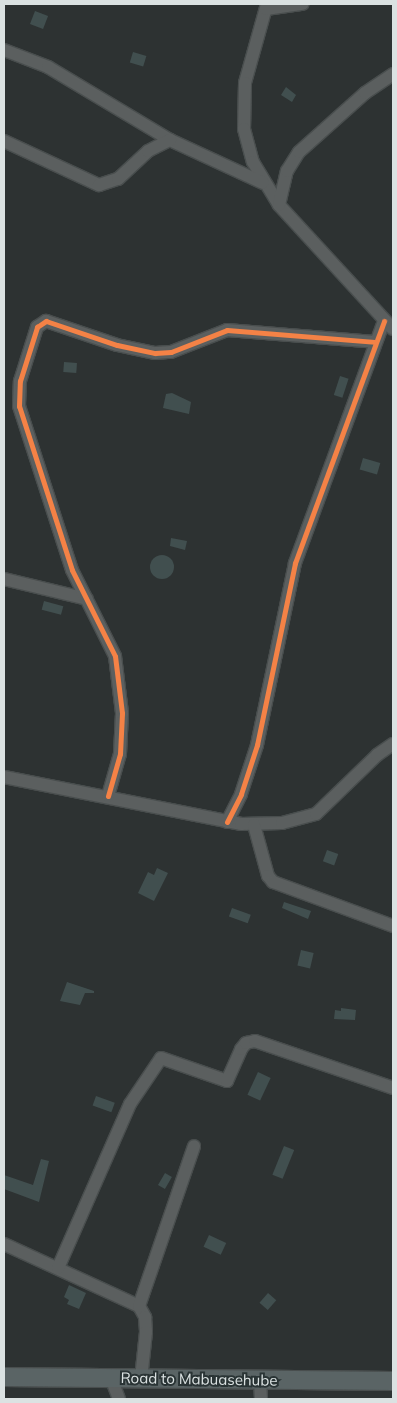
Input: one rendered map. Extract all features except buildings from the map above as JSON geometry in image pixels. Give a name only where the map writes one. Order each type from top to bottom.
[{"type":"main road","name":"Road to Mabuasehube","points":[[4,1377],[393,1382]]},
{"type":"street","points":[[226,822],[240,794],[256,746],[295,563],[375,342],[389,325],[279,205],[263,183],[253,162],[244,129],[243,110],[248,65],[266,6],[304,4]]},
{"type":"street","points":[[4,50],[48,67],[170,140],[263,183]]},
{"type":"street","points":[[279,205],[287,171],[299,152],[365,93],[393,74]]},
{"type":"street","points":[[4,141],[99,185],[118,179],[148,151],[170,140]]},
{"type":"street","points":[[108,796],[120,754],[122,713],[115,656],[72,570],[19,406],[20,381],[41,322],[46,321],[117,345],[155,353],[171,352],[227,330],[375,342]]},
{"type":"street","points":[[4,579],[87,599]]},
{"type":"street","points":[[4,777],[108,796],[226,822],[254,825],[300,820],[316,814],[377,755],[393,744]]},
{"type":"street","points":[[254,825],[273,882],[393,926]]},
{"type":"street","points":[[58,1268],[130,1104],[161,1058],[227,1081],[241,1049],[246,1043],[255,1041],[393,1088]]},
{"type":"street","points":[[139,1306],[194,1146]]},
{"type":"street","points":[[4,1244],[139,1306],[145,1317],[146,1332],[140,1378]]},
{"type":"street","points":[[112,1378],[119,1399]]},
{"type":"street","points":[[260,1380],[261,1399]]},
{"type":"cycle path","points":[[108,796],[120,754],[122,713],[115,656],[72,570],[19,406],[20,381],[37,327],[46,321],[117,345],[155,353],[171,352],[227,330],[375,342]]},
{"type":"cycle path","points":[[227,822],[241,794],[257,745],[295,563],[384,321]]}]
